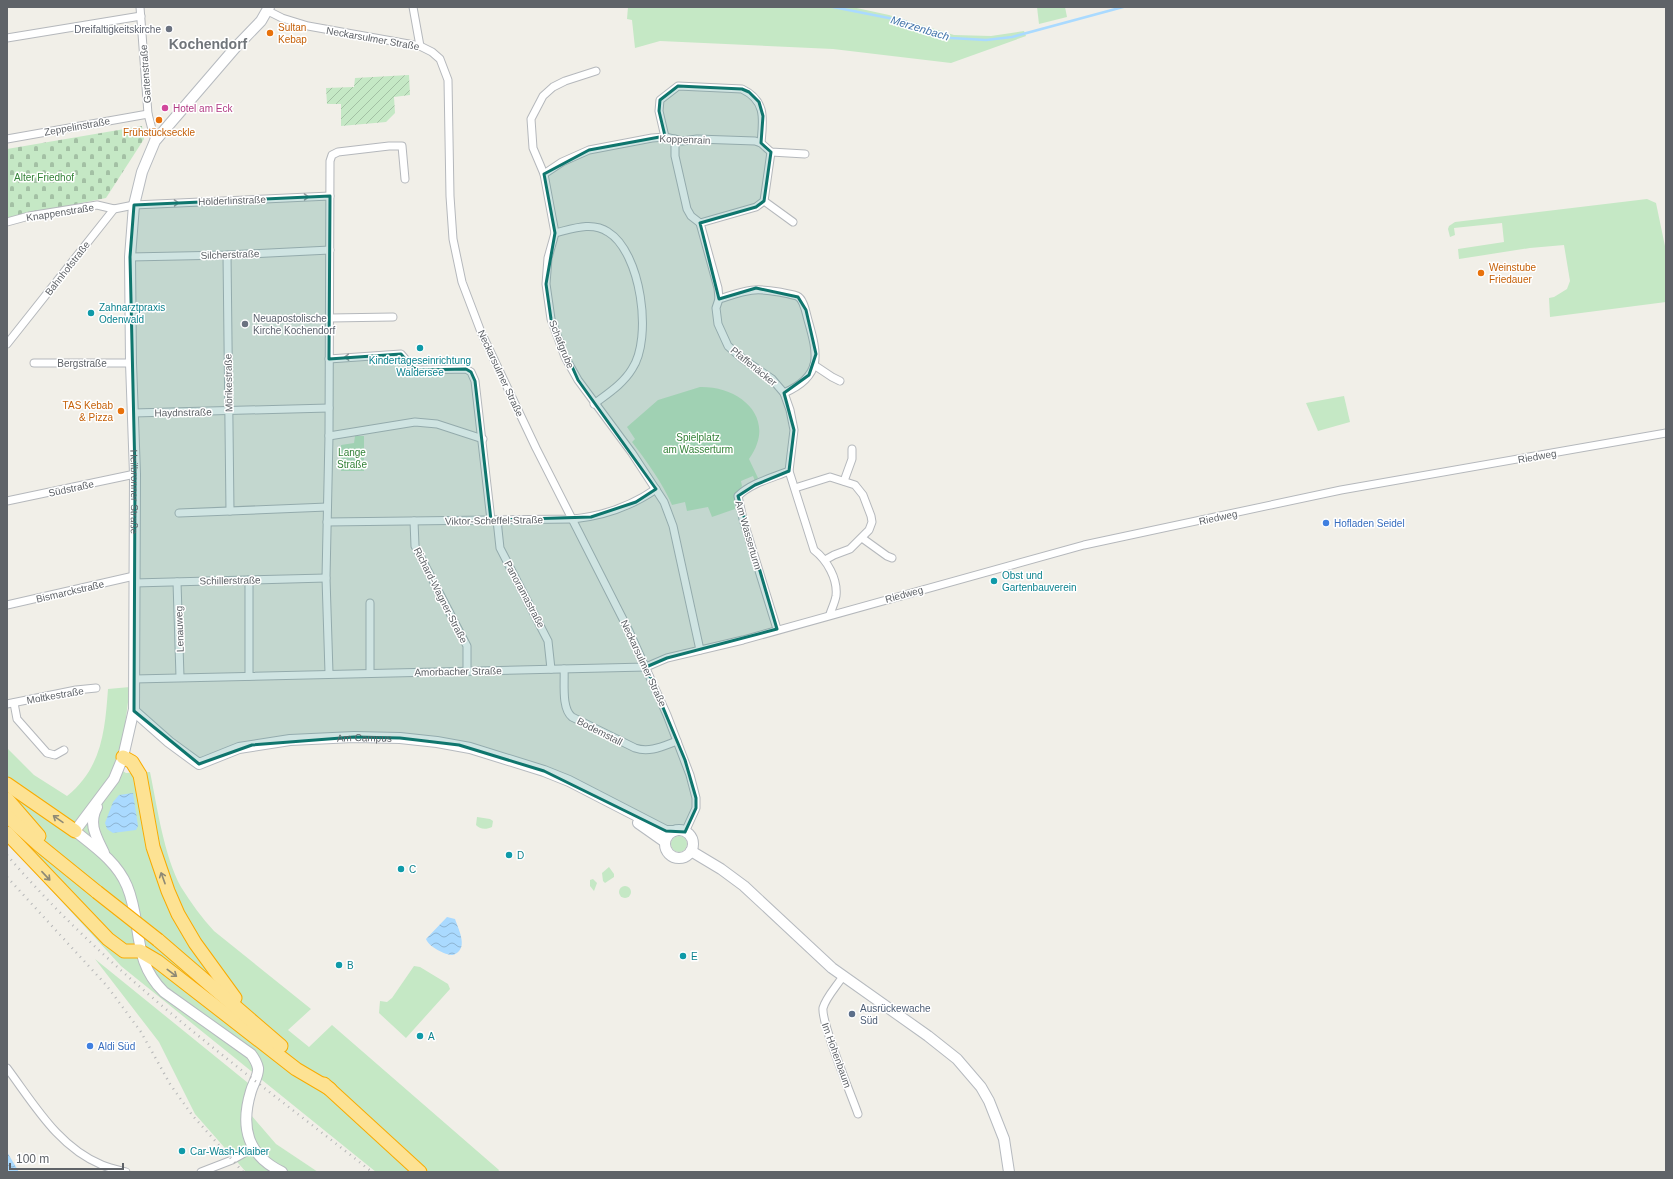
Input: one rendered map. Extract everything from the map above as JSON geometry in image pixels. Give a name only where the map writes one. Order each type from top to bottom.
[{"type":"highway","points":[[123,757],[132,762],[140,774],[153,847],[168,891],[178,914],[194,943],[232,993],[241,1010]]},
{"type":"highway","points":[[7,784],[75,831]]},
{"type":"highway","points":[[7,799],[58,859]]},
{"type":"highway","points":[[7,816],[39,845],[158,940],[241,1010],[420,1172]]},
{"type":"highway","points":[[7,833],[108,939],[124,951],[140,951],[163,966],[296,1069],[330,1089]]},
{"type":"main road","name":"Heilbronner Straße","points":[[75,831],[114,779],[123,757],[131,729],[134,711],[135,474],[131,363],[130,256],[134,205],[142,172],[155,140],[235,48],[262,21],[269,9]]},
{"type":"main road","name":"Am Campus","points":[[134,711],[169,742],[199,764],[239,748],[290,740],[354,737],[400,738],[459,745],[522,763],[569,781],[606,802],[666,831],[674,832]]},
{"type":"main road","points":[[104,854],[92,827],[93,814],[107,789]]},
{"type":"main road","name":"Am Campus","points":[[606,802],[665,842]]},
{"type":"main road","points":[[75,831],[104,854],[121,874],[128,887],[140,951],[148,973],[159,988],[251,1054],[255,1060],[258,1068],[245,1115],[246,1129],[253,1148],[270,1166],[282,1172]]},
{"type":"main road","points":[[674,832],[685,832],[692,839],[691,851],[686,856],[675,857],[667,850],[665,842],[667,837],[674,832]]},
{"type":"main road","points":[[691,851],[721,869],[744,886],[819,958],[934,1040],[965,1067],[981,1086],[997,1118],[1004,1139],[1009,1172]]},
{"type":"street","name":"Gartenstraße","points":[[140,7],[148,114],[155,140]]},
{"type":"street","points":[[413,7],[420,46]]},
{"type":"street","name":"Neckarsulmer Straße","points":[[269,9],[282,18],[308,26],[420,46],[432,52],[440,59],[448,80],[450,196],[453,239],[462,282],[483,337],[646,667],[677,741],[696,798],[696,808],[685,832]]},
{"type":"street","points":[[7,38],[141,16]]},
{"type":"street","name":"Schafgrube","points":[[596,71],[565,81],[553,87],[543,96],[531,119],[533,148],[544,174],[555,233],[548,258],[546,284],[551,319],[565,357],[594,404],[632,453],[664,502],[673,526],[700,650]]},
{"type":"street","points":[[665,137],[659,111],[660,100],[678,86],[742,89],[749,92],[758,102],[763,116],[761,143],[771,152],[805,154]]},
{"type":"street","name":"Zeppelinstraße","points":[[7,139],[148,114]]},
{"type":"street","name":"Koppenrain","points":[[544,174],[562,162],[589,150],[652,138],[665,137],[675,139],[755,141],[761,143]]},
{"type":"street","name":"Pfaffenäcker","points":[[675,139],[676,156],[687,209],[691,216],[700,223],[719,298],[716,308],[718,324],[728,346],[743,359],[772,379],[784,393],[790,410],[794,430],[789,471],[814,550],[829,564],[835,585],[836,596],[830,614]]},
{"type":"street","points":[[329,674],[326,578],[330,359],[330,161],[332,155],[338,152],[389,146],[402,146],[405,178]]},
{"type":"street","points":[[764,202],[771,152]]},
{"type":"street","name":"Hölderlinstraße","points":[[134,205],[330,196]]},
{"type":"street","points":[[700,223],[756,207],[764,202]]},
{"type":"street","points":[[764,202],[793,222]]},
{"type":"street","name":"Knappenstraße","points":[[7,222],[97,205],[114,209]]},
{"type":"street","points":[[114,209],[134,205]]},
{"type":"street","name":"Bahnhofstraße","points":[[7,344],[114,209]]},
{"type":"street","points":[[555,233],[583,226],[595,227],[608,231],[622,244],[634,272],[640,295],[643,337],[640,352],[632,369],[618,385],[594,404]]},
{"type":"street","name":"Silcherstraße","points":[[130,256],[226,255],[330,250]]},
{"type":"street","name":"Mörikestraße","points":[[226,255],[230,511]]},
{"type":"street","points":[[719,298],[756,288],[798,296],[806,310],[816,347],[814,365],[805,380],[795,388],[784,393]]},
{"type":"street","points":[[330,318],[393,317]]},
{"type":"street","name":"Panoramastraße","points":[[330,359],[401,354],[412,368],[420,370],[466,370],[471,372],[475,381],[494,520],[500,548],[548,641],[551,669]]},
{"type":"street","name":"Bergstraße","points":[[34,364],[131,363]]},
{"type":"street","points":[[814,365],[840,381]]},
{"type":"street","name":"Haydnstraße","points":[[133,413],[329,408]]},
{"type":"street","points":[[329,436],[415,422],[428,422],[483,439]]},
{"type":"street","name":"Riedweg","points":[[777,629],[1084,545],[1341,490],[1666,433]]},
{"type":"street","points":[[844,481],[852,459],[852,449]]},
{"type":"street","name":"Am Wasserturm","points":[[777,629],[743,519],[738,496],[756,485],[789,471]]},
{"type":"street","name":"Südstraße","points":[[7,501],[135,474]]},
{"type":"street","points":[[795,488],[830,477],[844,481],[860,490],[871,516],[872,522],[869,530],[862,538],[850,549],[825,560]]},
{"type":"street","name":"Viktor-Scheffel-Straße","points":[[327,522],[573,519],[612,512],[636,502],[656,489]]},
{"type":"street","points":[[179,513],[327,507]]},
{"type":"street","name":"Richard-Wagner-Straße","points":[[414,521],[415,546],[467,646],[467,670]]},
{"type":"street","points":[[862,538],[892,558]]},
{"type":"street","name":"Schillerstraße","points":[[134,580],[177,582],[326,578]]},
{"type":"street","name":"Bismarckstraße","points":[[7,605],[134,580]]},
{"type":"street","points":[[249,580],[249,676]]},
{"type":"street","name":"Lenauweg","points":[[177,582],[180,677]]},
{"type":"street","points":[[370,603],[370,673]]},
{"type":"street","name":"Amorbacher Straße","points":[[134,679],[646,667],[667,658],[777,629]]},
{"type":"street","name":"Bodemstall","points":[[564,669],[565,705],[568,714],[572,717],[638,750],[650,750],[677,741]]},
{"type":"street","name":"Moltkestraße","points":[[64,750],[55,755],[47,753],[17,719],[11,704],[76,690],[96,688]]},
{"type":"street","name":"Im Hohenbaum","points":[[843,976],[827,1000],[823,1014],[828,1032],[858,1114]]},
{"type":"street","points":[[7,1068],[39,1113],[64,1141],[102,1165],[126,1172]]},
{"type":"street","points":[[201,1172],[232,1160],[253,1148]]},
{"type":"highlighted area","points":[[678,86],[742,89],[749,92],[759,102],[763,116],[761,143],[771,152],[764,201],[756,207],[700,223],[719,299],[756,288],[798,297],[806,310],[816,354],[809,375],[784,393],[794,430],[789,471],[755,485],[738,496],[777,629],[667,658],[646,667],[685,760],[696,798],[696,808],[685,832],[666,831],[544,771],[459,745],[400,738],[354,737],[252,745],[199,764],[134,711],[135,474],[130,257],[134,205],[330,196],[329,359],[401,354],[413,368],[420,370],[466,369],[471,372],[475,381],[491,520],[591,517],[636,502],[656,489],[578,380],[551,319],[546,284],[555,233],[544,174],[589,150],[665,136],[659,111],[660,100]]},
{"type":"green space","points":[[628,7],[852,7],[889,15],[954,35],[991,36],[1024,31],[1026,36],[951,63],[833,49],[660,41],[635,48],[632,20],[627,19]]},
{"type":"green space","points":[[1037,7],[1065,7],[1067,17],[1039,24]]},
{"type":"green space","points":[[409,75],[410,95],[394,97],[395,113],[386,122],[341,126],[341,104],[327,104],[326,88],[354,87],[355,78]]},
{"type":"green space","name":"Alter Friedhof","points":[[142,126],[144,139],[106,198],[7,218],[7,149]]},
{"type":"green space","points":[[1647,199],[1656,203],[1666,251],[1666,302],[1550,317],[1549,298],[1554,297],[1567,289],[1570,281],[1564,245],[1530,248],[1459,259],[1458,249],[1504,242],[1502,223],[1454,228],[1455,235],[1450,237],[1448,229],[1449,226],[1455,222]]},
{"type":"green space","name":"Spielplatz am Wasserturm","points":[[700,387],[715,388],[729,392],[741,399],[751,408],[757,418],[759,431],[757,444],[749,459],[758,478],[755,481],[753,476],[741,481],[742,486],[734,498],[735,509],[712,517],[708,507],[687,511],[685,502],[672,505],[659,480],[632,442],[635,439],[627,427],[658,400]]},
{"type":"green space","points":[[1344,396],[1350,422],[1318,431],[1306,403]]},
{"type":"green space","name":"Lange Straße","points":[[355,436],[364,436],[364,471],[341,471],[341,445],[354,443]]},
{"type":"green space","points":[[130,687],[123,740],[114,766],[126,773],[150,772],[162,831],[175,875],[181,887],[205,921],[214,931],[311,1009],[288,1030],[309,1047],[332,1025],[499,1170],[498,1172],[376,1172],[121,966],[7,842],[7,748],[34,775],[67,796],[79,785],[95,761],[103,733],[108,689]]},
{"type":"green space","points":[[477,817],[490,819],[493,821],[492,827],[485,829],[477,826]]},
{"type":"green space","points":[[679,836],[685,838],[687,844],[685,850],[679,852],[673,850],[671,844],[673,838]]},
{"type":"green space","points":[[609,867],[614,874],[614,877],[605,883],[603,881],[602,873]]},
{"type":"green space","points":[[593,879],[597,883],[594,891],[590,886],[590,880]]},
{"type":"green space","points":[[623,886],[627,886],[631,892],[627,898],[623,898],[619,894],[619,890]]},
{"type":"green space","points":[[95,959],[253,1087],[251,1115],[276,1144],[318,1172],[246,1172],[195,1114],[159,1042]]},
{"type":"green space","points":[[414,966],[420,967],[448,984],[450,989],[406,1038],[379,1013],[380,1001],[387,1002],[392,998]]},
{"type":"water","points":[[133,793],[138,826],[136,830],[113,833],[107,829],[105,823],[113,802],[119,795]]},
{"type":"water","points":[[447,917],[455,919],[462,939],[461,949],[453,955],[446,954],[438,950],[430,945],[426,939]]},
{"type":"water","points":[[7,1152],[19,1172],[7,1172]]},
{"type":"waterway","name":"Merzenbach","points":[[833,7],[904,21],[924,30],[951,38],[986,40],[1012,37],[1123,7]]},
{"type":"railway","points":[[7,855],[48,900],[135,983],[229,1060],[372,1172]]},
{"type":"railway","points":[[7,877],[107,986],[141,1032],[170,1084],[192,1115],[243,1172]]},
{"type":"place","name":"Dreifaltigkeitskirche","points":[[169,29]]},
{"type":"place","name":"Sultan Kebap","points":[[270,33]]},
{"type":"place","name":"Hotel am Eck","points":[[165,108]]},
{"type":"place","name":"Frühstückseckle","points":[[159,120]]},
{"type":"place","name":"Weinstube Friedauer","points":[[1481,273]]},
{"type":"place","name":"Zahnarztpraxis Odenwald","points":[[91,313]]},
{"type":"place","name":"Neuapostolische Kirche Kochendorf","points":[[245,324]]},
{"type":"place","name":"Kindertageseinrichtung Waldersee","points":[[420,348]]},
{"type":"place","name":"TAS Kebab & Pizza","points":[[121,411]]},
{"type":"place","name":"Hofladen Seidel","points":[[1326,523]]},
{"type":"place","name":"Obst und Gartenbauverein","points":[[994,581]]},
{"type":"place","name":"D","points":[[509,855]]},
{"type":"place","name":"C","points":[[401,869]]},
{"type":"place","name":"E","points":[[683,956]]},
{"type":"place","name":"B","points":[[339,965]]},
{"type":"place","name":"Ausrückewache Süd","points":[[852,1014]]},
{"type":"place","name":"A","points":[[420,1036]]},
{"type":"place","name":"Aldi Süd","points":[[90,1046]]},
{"type":"place","name":"Car-Wash-Klaiber","points":[[182,1151]]},
{"type":"district","name":"Kochendorf","points":[[208,44]]}]
